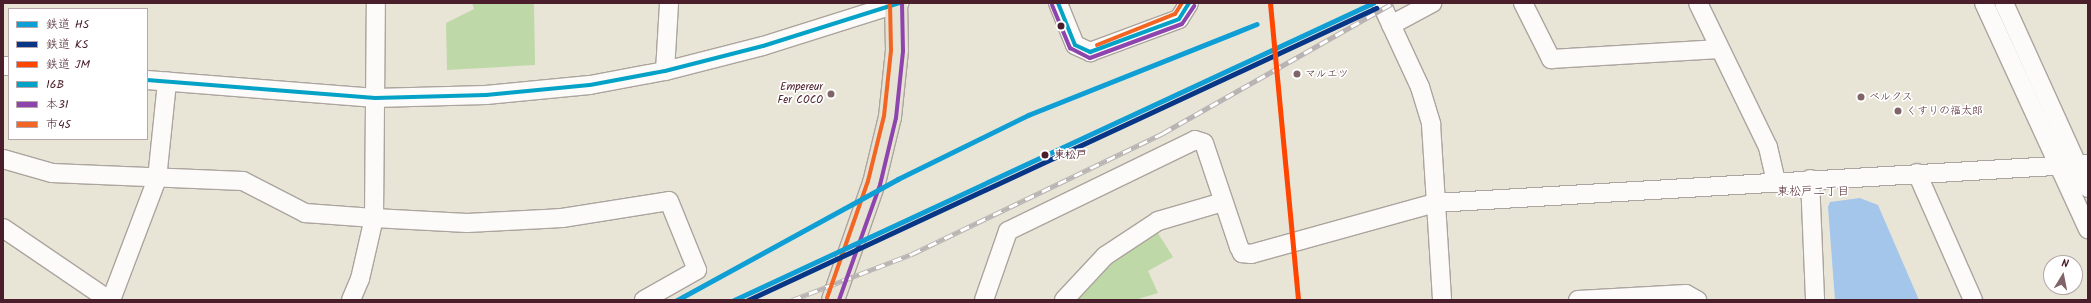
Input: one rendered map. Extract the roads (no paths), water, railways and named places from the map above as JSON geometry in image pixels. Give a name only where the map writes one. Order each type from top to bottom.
[{"type":"main road","points":[[833,300],[874,183],[890,117],[896,50],[897,3]]},
{"type":"street","points":[[351,300],[360,279],[374,218],[376,3]]},
{"type":"street","points":[[665,71],[669,3]]},
{"type":"street","points":[[148,80],[375,98],[486,95],[590,85],[665,71],[763,46],[897,3]]},
{"type":"street","points":[[1058,3],[1071,40],[1081,50],[1090,52],[1179,19],[1189,3]]},
{"type":"street","points":[[1381,3],[1420,87],[1431,124],[1442,300]]},
{"type":"street","points":[[1392,25],[1432,3]]},
{"type":"street","points":[[1523,3],[1551,59],[1720,49]]},
{"type":"street","points":[[1698,3],[1768,147],[1776,181]]},
{"type":"street","points":[[1984,3],[2088,229]]},
{"type":"street","points":[[2004,3],[2082,164],[2088,188]]},
{"type":"street","points":[[3,228],[110,300],[156,179],[167,82]]},
{"type":"street","points":[[984,300],[1008,231],[1196,140],[1204,143],[1239,247],[1242,253],[1251,254],[1435,203],[1776,181],[2082,164]]},
{"type":"street","points":[[3,159],[52,172],[156,179],[243,181],[305,213],[374,218],[467,223],[554,218],[669,201],[697,270],[644,300]]},
{"type":"street","points":[[1917,173],[1973,300]]},
{"type":"street","points":[[1810,179],[1815,300]]},
{"type":"street","points":[[1064,300],[1105,256],[1158,221],[1223,202]]},
{"type":"street","points":[[1578,300],[1686,294],[1697,300]]},
{"type":"water","points":[[1860,198],[1878,205],[1919,300],[1835,300],[1828,207],[1830,202]]},
{"type":"railway","points":[[792,300],[912,254],[1163,133],[1393,3]]},
{"type":"rail line","name":"JM","points":[[1270,3],[1298,300]]},
{"type":"rail line","name":"HS","points":[[734,300],[1373,3]]},
{"type":"rail line","name":"KS","points":[[748,300],[1376,8]]},
{"type":"rail line","name":"HS","points":[[677,300],[898,179],[1028,115],[1257,24]]},
{"type":"place","name":"マルエツ","points":[[1297,74]]},
{"type":"place","name":"Empereur Fer COCO","points":[[831,94]]},
{"type":"place","name":"ベルクス","points":[[1861,97]]},
{"type":"place","name":"くすりの福太郎","points":[[1898,111]]},
{"type":"place","name":"東松戸","points":[[1045,155]]},
{"type":"district","name":"東松戸二丁目","points":[[1813,192]]}]
